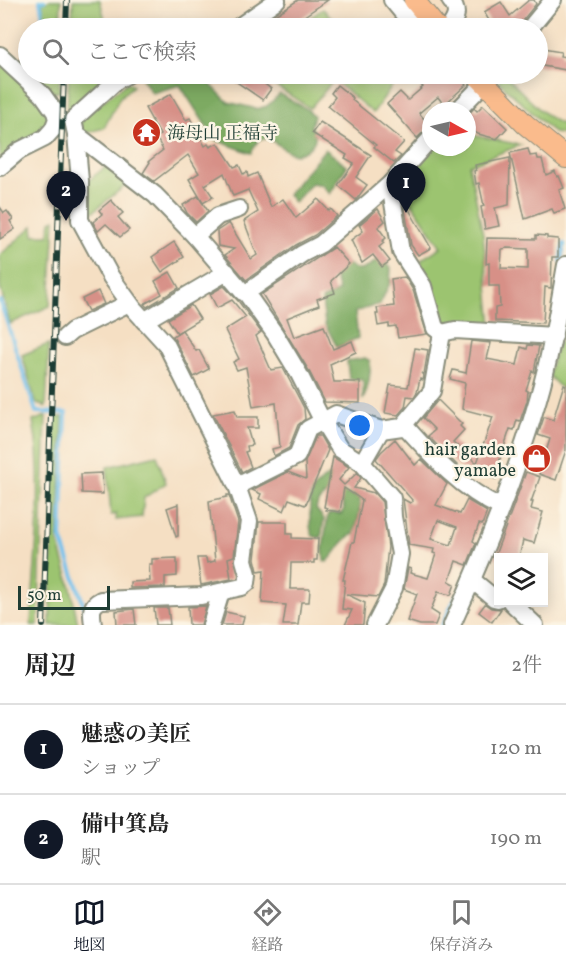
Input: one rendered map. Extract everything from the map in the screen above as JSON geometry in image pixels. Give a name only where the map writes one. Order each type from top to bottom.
[{"type":"main road","points":[[414,0],[429,18]]},
{"type":"main road","points":[[491,84],[525,124],[566,158]]},
{"type":"street","points":[[251,18],[277,0]]},
{"type":"street","points":[[392,0],[407,18]]},
{"type":"street","points":[[450,0],[456,8],[456,18]]},
{"type":"street","points":[[538,18],[553,0]]},
{"type":"street","points":[[561,0],[566,3]]},
{"type":"street","points":[[0,55],[18,72]]},
{"type":"street","points":[[31,84],[43,95],[55,112],[155,195],[246,293],[275,334],[340,449],[362,463],[392,498],[400,554],[394,588],[375,625]]},
{"type":"street","points":[[0,167],[19,151],[45,138],[53,129],[69,124],[113,84]]},
{"type":"street","points":[[464,102],[479,84]]},
{"type":"street","points":[[69,124],[80,181],[80,220],[111,277],[129,303],[166,344],[237,486],[249,520],[244,560],[248,574],[247,583],[242,587],[201,596],[101,600],[94,603],[91,610],[93,625]]},
{"type":"street","points":[[246,293],[302,254],[321,244],[390,184],[422,148]]},
{"type":"street","points":[[390,184],[401,252],[423,286],[435,328],[442,333],[455,330],[554,336]]},
{"type":"street","points":[[195,236],[218,216],[239,209]]},
{"type":"street","points":[[452,625],[472,580],[496,505],[538,400],[554,336],[566,265]]},
{"type":"street","points":[[144,321],[227,272]]},
{"type":"street","points":[[65,337],[72,331],[129,303]]},
{"type":"street","points":[[237,486],[297,456],[308,429],[336,414],[381,430],[404,425],[432,392],[442,333]]},
{"type":"street","points":[[404,425],[443,469],[496,505]]},
{"type":"street","points":[[362,463],[381,430]]},
{"type":"street","points":[[472,580],[494,598]]},
{"type":"street","points":[[211,625],[221,592]]},
{"type":"street","points":[[515,607],[535,625]]},
{"type":"green space","points":[[61,0],[60,18],[44,18],[42,2]]},
{"type":"green space","points":[[73,0],[100,0],[104,18],[72,18]]},
{"type":"green space","points":[[323,9],[332,18],[310,18]]},
{"type":"green space","points":[[0,61],[18,78],[18,84],[25,84],[36,94],[54,122],[0,165]]},
{"type":"green space","points":[[36,84],[59,84],[59,92],[54,92],[53,103]]},
{"type":"green space","points":[[68,84],[106,84],[71,114],[67,114]]},
{"type":"green space","points":[[125,84],[133,86],[120,97],[104,128],[86,133],[81,129],[81,118]]},
{"type":"green space","points":[[146,84],[210,84],[228,102],[257,109],[267,106],[280,94],[307,109],[314,116],[311,126],[315,139],[310,147],[298,154],[288,151],[273,141],[259,139],[251,153],[215,140],[180,85],[152,93]]},
{"type":"green space","points":[[273,84],[331,84],[310,108]]},
{"type":"green space","points":[[339,84],[393,84],[373,113]]},
{"type":"green space","points":[[501,84],[514,84],[551,118],[566,125],[566,135],[554,133]]},
{"type":"green space","points":[[476,136],[521,145],[469,165],[483,234],[492,327],[437,321],[421,263],[422,259],[441,247],[412,203],[396,191],[398,182],[423,156],[476,156]]},
{"type":"green space","points":[[325,149],[347,166],[330,194],[322,185],[312,183],[294,203],[288,194]]},
{"type":"green space","points":[[109,164],[131,181],[85,218],[84,184]]},
{"type":"green space","points":[[55,219],[50,306],[10,324],[0,287],[0,255],[33,226],[34,235],[49,235],[51,221]]},
{"type":"green space","points":[[319,250],[335,267],[344,261],[354,269],[362,270],[380,258],[391,268],[390,283],[380,304],[355,312],[358,338],[337,347],[325,324],[322,300],[339,291],[333,272],[313,254]]},
{"type":"green space","points":[[566,340],[566,393],[548,375],[558,343]]},
{"type":"green space","points":[[49,344],[46,407],[36,403],[22,355]]},
{"type":"green space","points":[[365,358],[370,361],[370,372],[363,400],[363,380],[349,379],[347,361]]},
{"type":"green space","points":[[46,416],[38,625],[31,625],[38,523],[38,471],[33,421]]},
{"type":"green space","points":[[55,417],[63,417],[58,541],[78,625],[50,625]]},
{"type":"green space","points":[[157,455],[166,483],[144,498],[142,517],[116,520],[116,514],[111,515],[107,467]]},
{"type":"green space","points":[[330,474],[327,493],[318,502],[316,509],[324,519],[321,538],[313,536],[311,531],[310,501],[312,492]]},
{"type":"green space","points":[[338,488],[347,494],[360,497],[359,514],[354,534],[327,562],[324,561],[323,548],[328,514],[341,514],[344,509],[342,502],[335,498]]},
{"type":"building","points":[[298,0],[328,0],[301,18],[270,18]]},
{"type":"building","points":[[529,0],[534,0],[536,4],[524,18],[488,18],[484,12],[501,2],[510,16]]},
{"type":"building","points":[[548,50],[561,52],[560,56],[566,57],[566,70],[548,67]]},
{"type":"building","points":[[240,84],[265,84],[271,89],[263,100]]},
{"type":"building","points":[[420,84],[466,85],[447,102],[442,102],[438,97],[432,102],[422,102],[422,110],[419,113],[422,117],[422,133],[417,138],[387,104],[400,92],[408,100],[423,87]]},
{"type":"building","points":[[337,85],[404,142],[395,152],[401,156],[394,163],[374,147],[376,145],[328,106],[335,97],[331,93]]},
{"type":"building","points":[[171,94],[186,120],[190,118],[205,146],[208,144],[210,147],[218,143],[234,167],[239,165],[243,174],[247,172],[248,177],[257,173],[271,207],[283,199],[296,218],[318,199],[337,216],[315,235],[296,245],[246,280],[225,255],[234,249],[218,246],[217,231],[229,223],[251,259],[257,255],[244,221],[258,212],[248,190],[233,196],[224,173],[205,185],[213,197],[203,203],[189,179],[199,173],[188,155],[154,181],[143,173],[149,161],[163,150],[156,137],[160,135],[145,108]]},
{"type":"building","points":[[483,105],[507,128],[497,139],[476,133],[477,111]]},
{"type":"building","points":[[320,122],[371,155],[356,177],[367,185],[356,200],[338,185],[354,163],[345,158],[347,155],[312,133]]},
{"type":"building","points":[[528,149],[530,156],[537,155],[538,159],[542,159],[546,175],[555,171],[557,177],[559,176],[564,188],[559,190],[565,209],[554,213],[552,209],[525,219],[510,153]]},
{"type":"building","points":[[510,158],[509,205],[495,208],[499,226],[485,229],[481,207],[484,206],[479,183],[476,184],[475,165]]},
{"type":"building","points":[[198,196],[208,211],[196,222],[183,205]]},
{"type":"building","points":[[403,199],[431,248],[418,255],[411,245]]},
{"type":"building","points":[[111,200],[123,213],[118,217],[129,230],[120,237],[106,224],[98,231],[93,222],[102,214],[99,210]]},
{"type":"building","points":[[0,207],[4,213],[7,211],[13,219],[10,221],[15,229],[0,239]]},
{"type":"building","points":[[378,209],[385,221],[378,227],[386,238],[379,247],[390,261],[382,267],[373,255],[362,263],[351,240],[363,231],[359,225]]},
{"type":"building","points":[[536,235],[558,239],[558,257],[552,257],[551,288],[545,287],[543,323],[495,321],[495,308],[500,307],[499,286],[489,286],[489,263],[486,264],[487,238],[536,239]],"holes":[[[502,249],[528,249],[528,269],[501,268]]]},
{"type":"building","points":[[174,242],[184,257],[162,272],[152,257]]},
{"type":"building","points":[[334,247],[349,264],[331,281],[335,293],[317,299],[319,305],[287,318],[294,337],[324,326],[333,349],[352,341],[356,352],[330,364],[334,382],[360,382],[360,403],[325,402],[308,369],[262,294]]},
{"type":"building","points":[[170,272],[179,288],[147,307],[144,304],[162,294],[155,281]]},
{"type":"building","points":[[405,277],[413,290],[427,334],[398,338],[396,326],[389,327],[389,324],[378,326],[376,314],[378,314],[377,308],[394,306],[391,279]]},
{"type":"building","points":[[224,286],[261,332],[256,336],[271,370],[283,368],[304,408],[305,419],[298,425],[289,448],[274,456],[272,449],[280,447],[276,403],[253,407],[246,367],[237,370],[233,362],[239,359],[225,330],[246,317],[232,300],[217,308],[210,294]]},
{"type":"building","points":[[98,291],[104,304],[88,311],[82,299]]},
{"type":"building","points":[[191,305],[200,319],[177,333],[168,319]]},
{"type":"building","points":[[182,330],[196,351],[199,350],[209,369],[194,377],[173,336]]},
{"type":"building","points":[[471,341],[491,343],[487,359],[517,365],[521,347],[527,349],[528,345],[539,346],[534,372],[532,371],[526,390],[528,391],[527,401],[520,421],[517,420],[514,430],[510,429],[495,479],[459,467],[428,436],[435,430],[423,418],[438,400],[462,424],[460,426],[464,430],[453,442],[477,463],[493,417],[462,409],[465,383],[450,379],[453,370],[466,373]]},
{"type":"building","points":[[415,348],[428,350],[424,374],[421,373],[424,376],[423,380],[420,379],[414,397],[407,396],[405,407],[398,415],[385,413],[390,385],[408,387]]},
{"type":"building","points":[[564,384],[566,385],[566,450],[556,480],[539,474],[550,439],[538,435],[544,417],[553,420]]},
{"type":"building","points":[[235,410],[237,417],[258,417],[258,428],[247,428],[252,445],[247,446],[248,451],[245,452],[251,467],[242,472],[213,414]]},
{"type":"building","points":[[316,436],[320,436],[328,450],[306,504],[306,502],[305,505],[289,499],[284,511],[259,499],[261,494],[252,490],[288,472],[306,479],[305,462]]},
{"type":"building","points":[[395,439],[415,465],[421,459],[447,484],[436,505],[460,514],[467,500],[487,512],[482,525],[479,524],[473,541],[476,543],[467,565],[456,561],[449,581],[455,584],[451,595],[438,592],[431,610],[439,615],[435,625],[420,625],[407,621],[417,594],[404,589],[408,568],[411,569],[410,573],[428,578],[436,554],[433,553],[434,549],[409,545],[403,499],[410,503],[413,501],[376,459]],"holes":[[[438,520],[457,527],[451,545],[431,539]]]},
{"type":"building","points":[[333,457],[349,467],[339,480],[344,485],[357,473],[361,478],[354,488],[374,493],[382,502],[388,547],[384,585],[378,597],[346,594],[365,603],[363,625],[345,625],[352,610],[342,609],[345,580],[343,580],[352,542],[354,542],[362,500],[344,488],[340,512],[326,510],[327,508],[324,507]]},
{"type":"building","points":[[526,472],[540,477],[531,502],[533,502],[531,509],[543,512],[534,543],[523,540],[520,553],[496,553]]},
{"type":"building","points":[[102,473],[103,494],[82,493],[81,474]]},
{"type":"building","points":[[229,495],[238,522],[234,556],[228,558],[231,579],[201,585],[197,558],[206,558],[207,563],[215,561],[209,501],[227,497]]},
{"type":"building","points":[[178,504],[178,536],[176,537],[167,508]]},
{"type":"building","points":[[259,522],[287,522],[287,534],[292,534],[292,538],[318,539],[317,560],[314,560],[314,563],[291,563],[290,589],[310,589],[309,602],[301,602],[298,625],[283,625],[286,605],[262,603],[264,570],[258,571],[255,559]]},
{"type":"building","points":[[177,558],[177,576],[165,577],[165,587],[130,588],[130,582],[150,581],[149,564],[152,564],[152,559]]},
{"type":"building","points":[[485,604],[491,608],[501,609],[492,622],[479,612]]},
{"type":"building","points":[[206,606],[201,625],[189,625],[188,607]]},
{"type":"building","points":[[154,608],[168,608],[170,625],[156,625]]},
{"type":"building","points":[[134,609],[136,625],[117,625],[116,611]]},
{"type":"building","points":[[226,612],[244,616],[242,625],[222,625]]},
{"type":"waterway","points":[[43,18],[40,1],[44,0]]},
{"type":"waterway","points":[[561,261],[564,244]]},
{"type":"waterway","points":[[0,301],[36,412],[66,413],[61,538],[85,612]]},
{"type":"waterway","points":[[442,625],[456,596]]},
{"type":"railway","points":[[66,18],[67,0]]},
{"type":"railway","points":[[43,625],[64,84]]},
{"type":"place","name":"海母山 正福寺","points":[[146,133]]},
{"type":"place","name":"魅惑の美匠","points":[[406,213]]},
{"type":"place","name":"備中箕島","points":[[66,221]]},
{"type":"place","name":"hair garden yamabe","points":[[537,459]]}]
